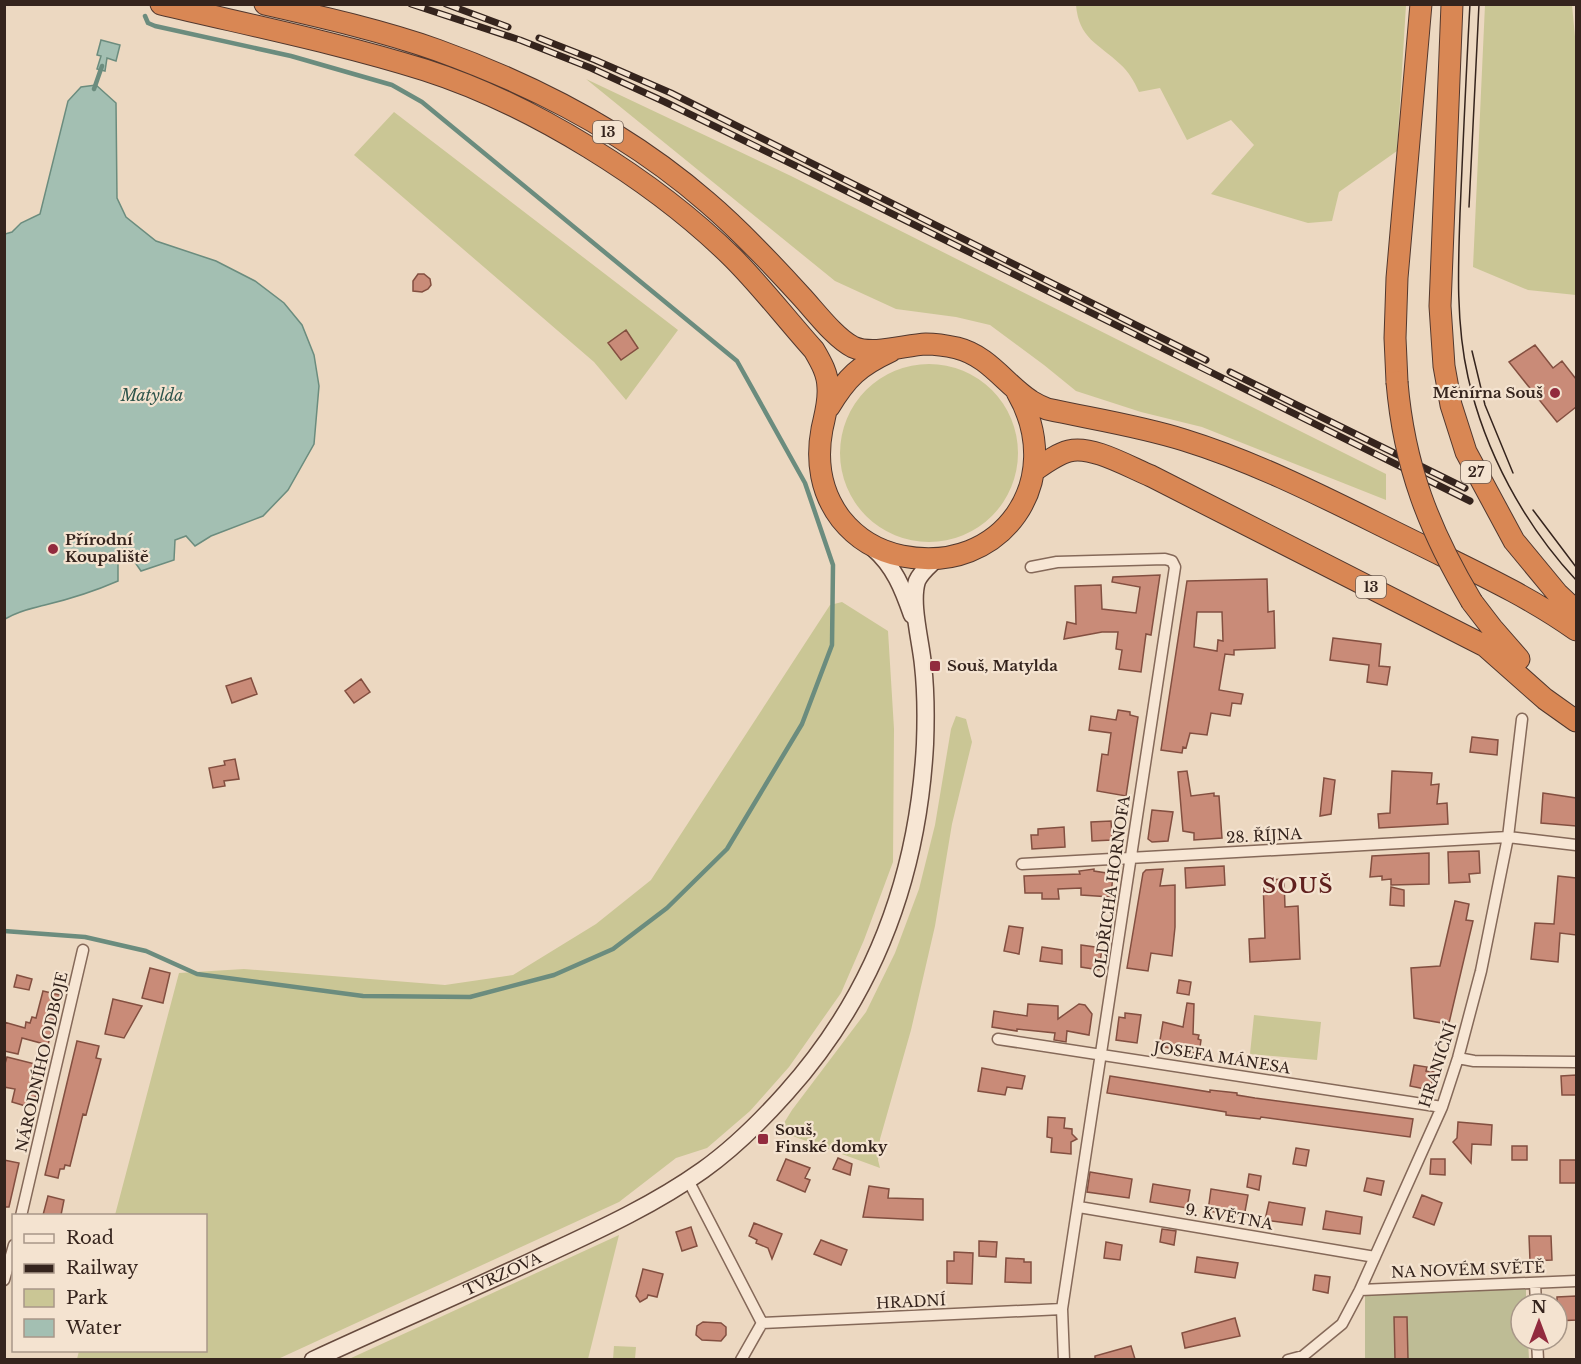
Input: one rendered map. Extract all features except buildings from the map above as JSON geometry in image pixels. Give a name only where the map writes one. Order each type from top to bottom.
[{"type":"highway","name":"13","points":[[161,4],[314,40],[427,71],[482,92],[536,118],[591,149],[640,181],[707,234],[734,259],[814,350],[824,368],[828,387],[820,453],[821,476],[825,491],[841,520],[871,546],[895,555],[935,560],[972,551],[1005,528],[1014,517],[1028,494],[1035,470],[1068,451],[1078,450],[1105,456],[1151,476],[1485,646],[1545,699],[1576,721]]},
{"type":"highway","name":"13","points":[[265,4],[322,17],[435,50],[544,95],[603,128],[706,201],[753,244],[835,333],[854,347],[894,349],[927,344],[960,349],[990,364],[1030,401],[1047,409],[1164,434],[1246,463],[1322,497],[1497,583],[1543,608],[1576,630]]},
{"type":"highway","points":[[1421,4],[1395,306],[1397,382],[1405,438],[1418,493],[1442,549],[1472,602],[1527,668],[1576,709]]},
{"type":"highway","name":"27","points":[[1452,4],[1440,306],[1447,386],[1456,426],[1466,452],[1514,541],[1551,586],[1576,611]]},
{"type":"highway","points":[[826,413],[842,385],[865,363],[894,349]]},
{"type":"highway","points":[[1014,387],[1028,411],[1034,434],[1035,470]]},
{"type":"street","points":[[871,546],[886,560],[898,578],[917,627]]},
{"type":"street","name":"OLDŘICHA HORNOFA","points":[[1031,567],[1057,562],[1139,559],[1169,559],[1174,563],[1062,1309],[1064,1359]]},
{"type":"street","points":[[917,627],[916,584],[922,573],[935,560]]},
{"type":"street","name":"TVRZOVA","points":[[313,1359],[605,1227],[668,1193],[705,1168],[753,1129],[809,1068],[850,1007],[885,936],[910,852],[923,772],[925,695],[917,627]]},
{"type":"street","name":"HRANIČNÍ","points":[[1288,1359],[1303,1356],[1341,1324],[1360,1290],[1442,1107],[1458,1058],[1481,971],[1508,837],[1522,719]]},
{"type":"street","points":[[1508,837],[1576,845]]},
{"type":"street","name":"28. ŘÍJNA","points":[[1022,864],[1508,837]]},
{"type":"street","name":"NÁRODNÍHO ODBOJE","points":[[21,1214],[83,950]]},
{"type":"street","name":"JOSEFA MÁNESA","points":[[998,1040],[1442,1107]]},
{"type":"street","points":[[1458,1058],[1474,1061],[1576,1062]]},
{"type":"street","points":[[688,1179],[762,1323],[741,1359]]},
{"type":"street","name":"9. KVĚTNA","points":[[1079,1207],[1375,1257]]},
{"type":"street","points":[[4,1280],[12,1252]]},
{"type":"street","name":"NA NOVÉM SVĚTĚ","points":[[1360,1290],[1576,1281]]},
{"type":"street","points":[[1535,1282],[1535,1292]]},
{"type":"street","name":"HRADNÍ","points":[[762,1323],[1062,1309]]},
{"type":"green space","points":[[1076,5],[1406,5],[1397,151],[1339,192],[1332,221],[1308,223],[1211,194],[1254,145],[1231,120],[1187,140],[1160,88],[1139,92],[1126,70],[1085,33]]},
{"type":"green space","points":[[1485,5],[1572,5],[1576,47],[1576,295],[1528,290],[1473,267]]},
{"type":"green space","points":[[586,79],[791,176],[1386,474],[1386,500],[1202,427],[1141,412],[1076,391],[990,325],[956,317],[896,309],[835,281]]},
{"type":"green space","points":[[394,112],[678,330],[626,400],[594,362],[354,155]]},
{"type":"green space","points":[[929,364],[963,371],[992,390],[1011,419],[1018,453],[1011,487],[992,516],[963,535],[929,542],[895,535],[866,516],[847,487],[840,453],[847,419],[866,390],[895,371]]},
{"type":"green space","points":[[842,602],[888,631],[894,729],[893,862],[864,940],[841,993],[789,1067],[750,1111],[707,1148],[676,1158],[619,1202],[278,1359],[77,1359],[79,1352],[207,1352],[207,1214],[115,1214],[179,973],[244,969],[445,985],[513,975],[596,924],[651,880],[830,605]]},
{"type":"green space","points":[[956,716],[966,719],[972,742],[952,824],[935,926],[911,1030],[880,1139],[878,1160],[880,1168],[779,1131],[792,1110],[866,1012],[895,953],[919,889],[935,825],[951,729]]},
{"type":"green space","points":[[1254,1015],[1321,1022],[1317,1060],[1250,1054]]},
{"type":"green space","points":[[619,1235],[588,1359],[349,1359]]},
{"type":"green space","points":[[614,1346],[636,1347],[635,1359],[613,1359]]},
{"type":"shaded area","points":[[1526,1288],[1526,1292],[1509,1292],[1509,1352],[1529,1352],[1529,1359],[1365,1359],[1365,1295]]},
{"type":"water","points":[[101,40],[120,45],[116,61],[107,58],[105,71],[97,69],[101,56],[97,55]]},
{"type":"water","name":"Matylda","points":[[96,85],[116,103],[117,198],[126,217],[156,241],[216,261],[255,281],[284,303],[302,325],[314,355],[319,386],[314,444],[288,490],[263,516],[211,536],[195,546],[186,536],[175,540],[174,560],[141,571],[130,555],[118,558],[118,581],[19,612],[5,619],[5,234],[40,214],[68,101],[81,87]]},
{"type":"waterway","points":[[4,931],[85,937],[146,951],[197,974],[363,996],[470,997],[554,975],[613,949],[667,908],[727,849],[802,724],[832,645],[833,565],[805,483],[737,361],[422,102],[392,85],[291,56],[155,26],[148,23],[145,16]]},
{"type":"waterway","points":[[94,89],[102,66]]},
{"type":"tram line","points":[[1470,4],[1459,255],[1461,337],[1464,357],[1475,405],[1509,486],[1540,535],[1576,580]]},
{"type":"tram line","points":[[1469,207],[1479,4]]},
{"type":"tram line","points":[[1472,351],[1485,405],[1513,473]]},
{"type":"tram line","points":[[1533,510],[1576,567]]},
{"type":"railway","points":[[411,4],[520,40],[591,68],[665,102],[1470,501]]},
{"type":"railway","points":[[446,4],[508,27]]},
{"type":"railway","points":[[539,38],[671,93],[1206,360]]},
{"type":"railway","points":[[1230,372],[1465,488]]},
{"type":"place","name":"Měnírna Souš","points":[[1555,393]]},
{"type":"place","name":"Přírodní Koupaliště","points":[[53,549]]},
{"type":"place","name":"Souš, Matylda","points":[[935,666]]},
{"type":"place","name":"Souš, Finské domky","points":[[763,1139]]},
{"type":"district","name":"SOUŠ","points":[[1298,886]]}]
